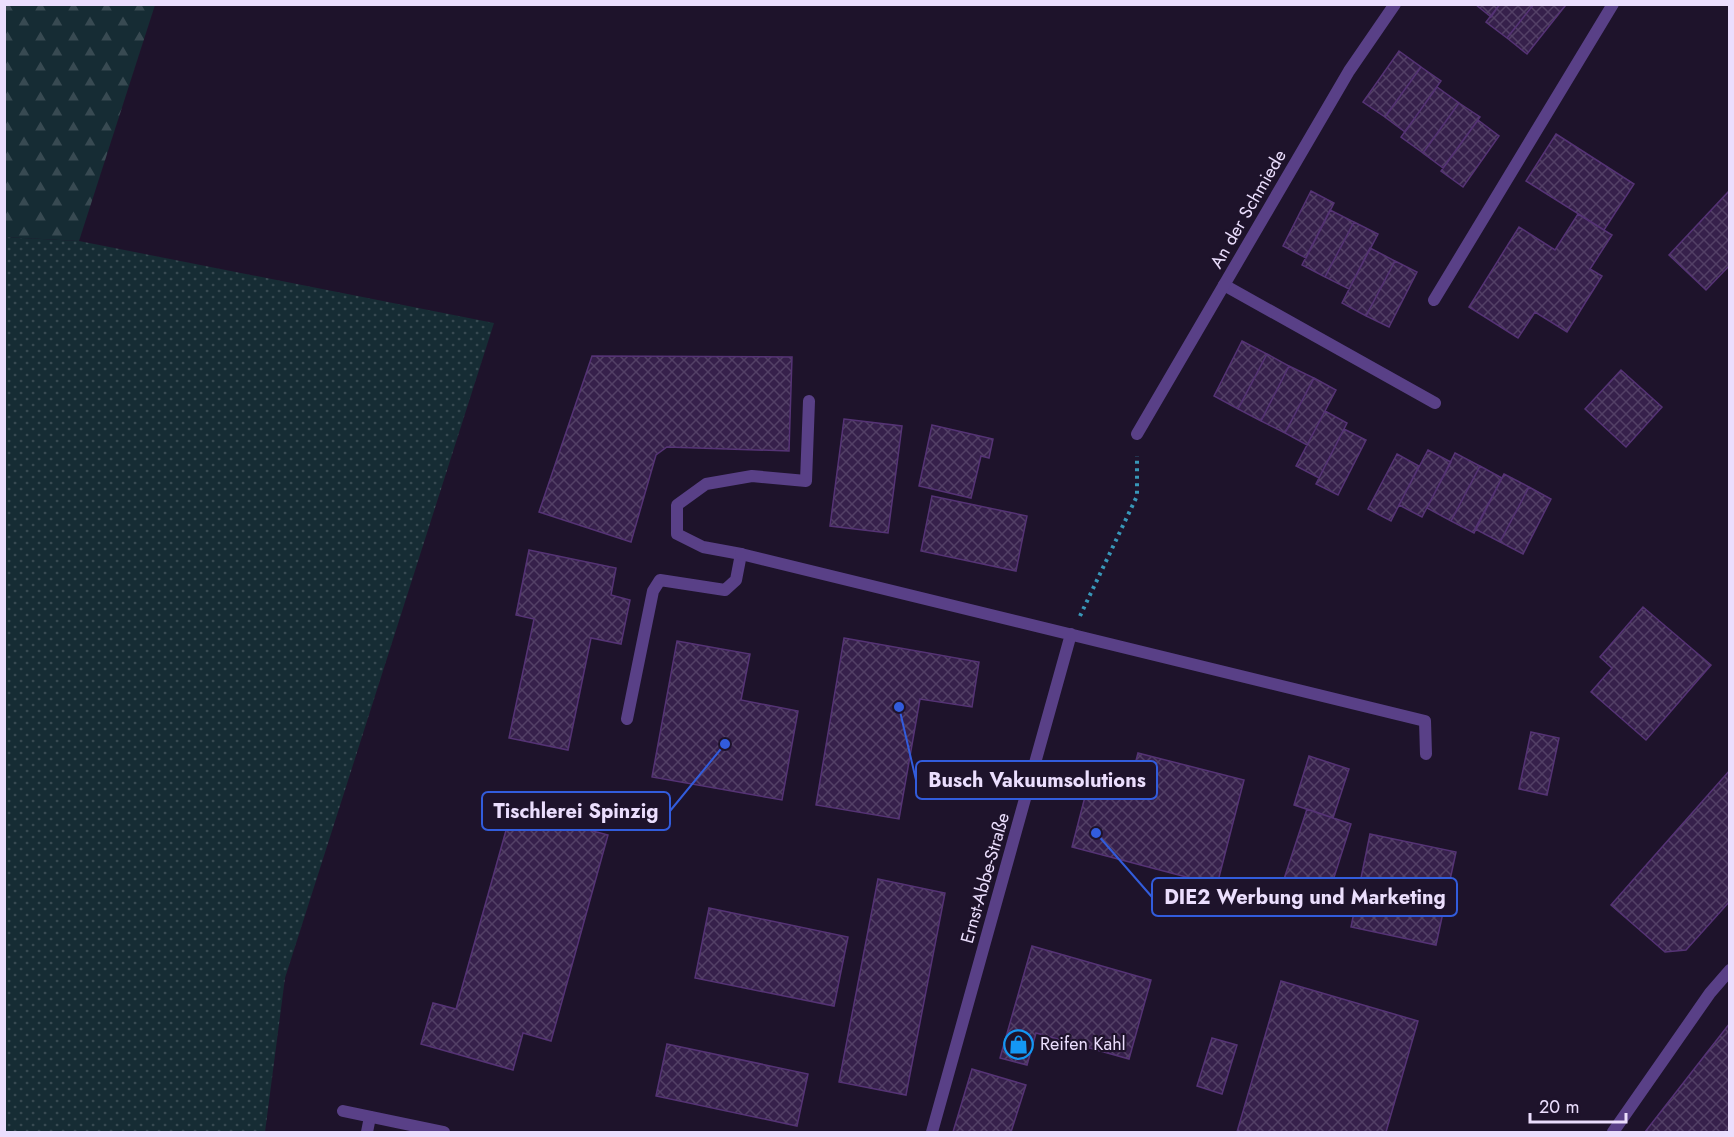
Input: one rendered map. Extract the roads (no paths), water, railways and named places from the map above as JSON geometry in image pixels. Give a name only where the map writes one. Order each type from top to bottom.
[{"type":"street","name":"An der Schmiede","points":[[1137,434],[1349,71],[1395,4]]},
{"type":"street","points":[[1434,300],[1613,4]]},
{"type":"street","points":[[1224,285],[1435,403]]},
{"type":"street","points":[[809,401],[806,481],[752,476],[706,484],[677,505],[677,534],[702,547],[741,554],[1425,721],[1426,754]]},
{"type":"street","points":[[627,718],[656,585],[660,580],[725,590],[736,580],[741,554]]},
{"type":"street","name":"Ernst-Abbe-Straße","points":[[932,1132],[1071,634]]},
{"type":"street","points":[[1613,1132],[1710,993],[1730,970]]},
{"type":"street","points":[[343,1111],[444,1132]]},
{"type":"street","points":[[367,1132],[370,1117]]},
{"type":"place","name":"Busch Vakuumsolutions","points":[[899,707]]},
{"type":"place","name":"Tischlerei Spinzig","points":[[725,744]]},
{"type":"place","name":"DIE2 Werbung und Marketing","points":[[1096,833]]},
{"type":"place","name":"Reifen Kahl","points":[[1019,1044]]}]
